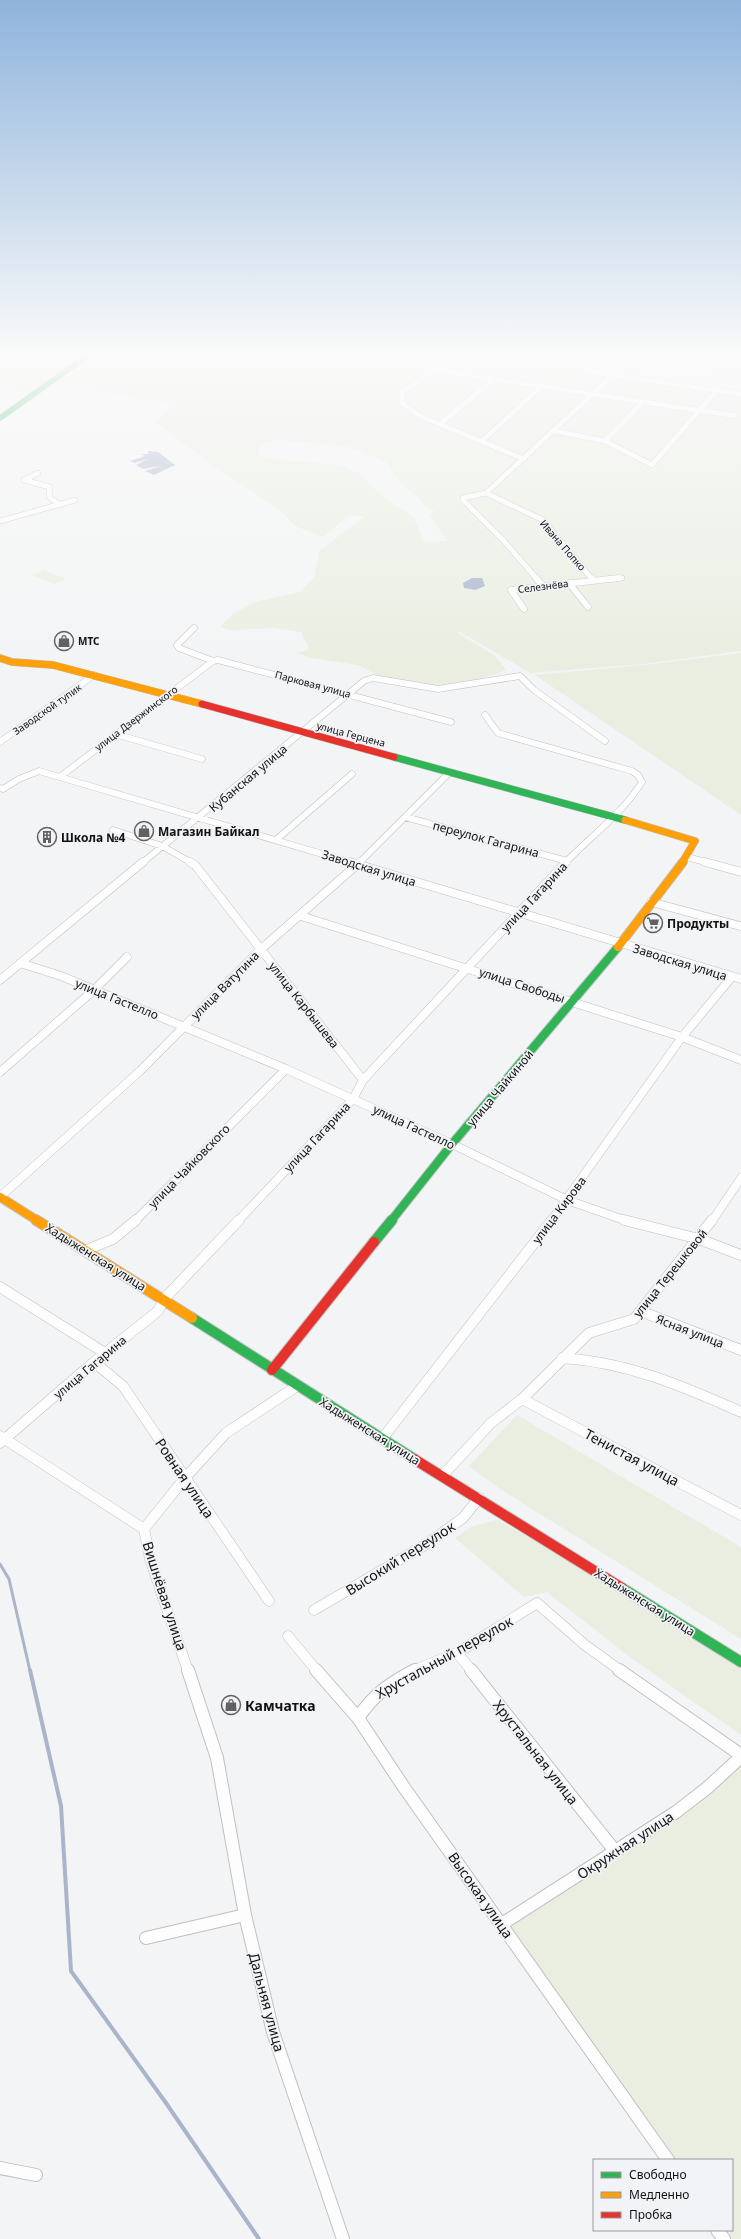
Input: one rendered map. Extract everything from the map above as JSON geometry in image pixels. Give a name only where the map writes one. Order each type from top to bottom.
[{"type":"street","points":[[639,458],[652,465],[658,458]]},
{"type":"street","points":[[524,459],[486,494],[462,498],[503,540],[543,586]]},
{"type":"street","points":[[38,473],[24,480],[50,488],[48,494],[60,505]]},
{"type":"street","name":"Ивана Попко","points":[[486,494],[543,520],[593,580]]},
{"type":"street","points":[[0,521],[75,500]]},
{"type":"street","name":"Селезнёва","points":[[524,609],[511,590],[622,578]]},
{"type":"street","points":[[569,583],[588,607]]},
{"type":"street","name":"Парковая улица","points":[[194,628],[177,645],[179,648],[212,661],[218,660],[451,722]]},
{"type":"street","name":"улица Герцена","points":[[0,658],[12,662],[53,665],[94,675],[166,696],[614,817],[695,841]]},
{"type":"street","name":"улица Дзержинского","points":[[61,776],[212,661]]},
{"type":"street","name":"Заводской тупик","points":[[0,742],[94,675]]},
{"type":"street","name":"Кубанская улица","points":[[0,980],[162,846],[198,820],[364,681],[373,678],[440,689],[469,685],[502,677],[520,676],[534,690],[605,741]]},
{"type":"street","name":"улица Гагарина","points":[[2,1439],[158,1311],[164,1299],[353,1099],[363,1080],[469,968],[567,861],[614,817],[634,795],[642,782],[638,775],[632,771],[498,733],[485,715]]},
{"type":"street","points":[[115,734],[202,759]]},
{"type":"street","name":"Заводская улица","points":[[0,788],[3,789],[19,779],[39,771],[61,776],[198,820],[276,840],[731,978],[741,979]]},
{"type":"street","name":"улица Ватутина","points":[[0,1197],[140,1071],[260,950],[301,916],[357,865],[450,772]]},
{"type":"street","points":[[276,840],[352,774]]},
{"type":"street","name":"переулок Гагарина","points":[[405,817],[567,861]]},
{"type":"street","points":[[113,830],[162,846]]},
{"type":"street","name":"улица Чайкиной","points":[[272,1370],[452,1144],[620,944],[687,856],[695,841]]},
{"type":"street","name":"улица Карбышева","points":[[162,846],[195,865],[363,1080]]},
{"type":"street","points":[[687,856],[741,872]]},
{"type":"street","points":[[651,902],[740,926]]},
{"type":"street","name":"улица Свободы","points":[[301,916],[469,968],[682,1037],[741,1060]]},
{"type":"street","points":[[0,1072],[94,990],[127,957]]},
{"type":"street","name":"улица Гастелло","points":[[20,963],[60,976],[286,1069],[452,1144],[567,1200],[634,1223],[699,1239],[741,1255]]},
{"type":"street","name":"улица Кирова","points":[[382,1439],[567,1200],[682,1037],[731,978]]},
{"type":"street","name":"улица Чайковского","points":[[84,1251],[113,1239],[131,1225],[286,1069]]},
{"type":"street","name":"улица Терешковой","points":[[442,1476],[491,1423],[522,1399],[589,1332],[634,1319],[699,1239],[741,1178]]},
{"type":"street","name":"Хадыженская улица","points":[[0,1197],[84,1251],[164,1299],[297,1386],[741,1662]]},
{"type":"street","points":[[0,1287],[105,1353]]},
{"type":"street","name":"Ясная улица","points":[[640,1311],[741,1350]]},
{"type":"street","points":[[562,1358],[580,1358],[642,1370],[741,1412]]},
{"type":"street","name":"Ровная улица","points":[[94,1362],[123,1386],[269,1601]]},
{"type":"street","points":[[144,1529],[185,1478],[226,1433],[297,1386]]},
{"type":"street","name":"Тенистая улица","points":[[522,1399],[741,1515]]},
{"type":"street","name":"Вишнёвая улица","points":[[2,1439],[144,1529],[150,1558],[217,1758]]},
{"type":"street","name":"Высокий переулок","points":[[314,1610],[425,1545],[463,1518],[479,1498]]},
{"type":"street","name":"Хрустальный переулок","points":[[358,1718],[369,1700],[383,1690],[444,1656],[457,1653],[537,1603],[608,1662],[741,1756]]},
{"type":"street","name":"Высокая улица","points":[[288,1636],[341,1700],[358,1718],[403,1786],[667,2159]]},
{"type":"street","name":"Хрустальная улица","points":[[457,1653],[615,1851]]},
{"type":"street","name":"Окружная улица","points":[[502,1924],[544,1899],[676,1812],[707,1788],[741,1756]]},
{"type":"street","name":"Дальняя улица","points":[[217,1758],[245,1915],[273,2032],[343,2239]]},
{"type":"street","points":[[146,1938],[245,1915]]},
{"type":"street","points":[[0,2168],[36,2175]]},
{"type":"street","points":[[718,2231],[724,2239]]},
{"type":"shaded area","points":[[204,458],[267,458],[342,465],[360,474],[389,502],[412,515],[425,542],[447,541],[430,516],[434,510],[428,508],[398,480],[386,462],[377,458],[741,458],[741,651],[643,664],[531,673],[458,631],[458,633],[494,655],[506,670],[478,680],[430,686],[377,675],[358,665],[311,658],[297,653],[308,650],[308,645],[303,638],[302,632],[274,628],[229,630],[220,627],[233,614],[255,602],[300,592],[315,576],[319,551],[365,516],[348,516],[323,537],[295,526],[279,509],[226,475]]},
{"type":"shaded area","points":[[43,570],[66,579],[54,584],[32,575]]},
{"type":"shaded area","points":[[741,653],[741,815],[535,675],[644,665]]},
{"type":"shaded area","points":[[517,1415],[741,1547],[741,1639],[500,1489],[469,1466]]},
{"type":"shaded area","points":[[497,1520],[561,1555],[741,1668],[741,1735],[631,1658],[547,1592],[524,1597],[455,1538],[473,1526]]},
{"type":"shaded area","points":[[741,1760],[741,2239],[731,2239],[726,2231],[733,2231],[733,2159],[674,2159],[507,1925]]},
{"type":"water","points":[[138,458],[166,458],[175,465],[154,475],[145,471],[161,466],[143,469],[136,465],[148,459],[135,463],[130,461]]},
{"type":"water","points":[[472,578],[482,578],[485,586],[475,590],[464,588],[463,583]]},
{"type":"waterway","points":[[0,1564],[9,1579],[30,1671]]},
{"type":"waterway","points":[[30,1670],[61,1806],[71,1971],[166,2103],[259,2239]]},
{"type":"traffic: fast","points":[[394,757],[625,820]]},
{"type":"traffic: fast","points":[[374,1242],[452,1144],[618,947]]},
{"type":"traffic: fast","points":[[192,1318],[414,1459]]},
{"type":"traffic: fast","points":[[622,1588],[741,1662]]},
{"type":"traffic: slow","points":[[0,658],[12,662],[53,665],[202,704]]},
{"type":"traffic: slow","points":[[618,947],[687,857],[695,841],[625,820]]},
{"type":"traffic: slow","points":[[0,1197],[192,1318]]},
{"type":"traffic: jam","points":[[202,704],[394,757]]},
{"type":"traffic: jam","points":[[272,1370],[374,1242]]},
{"type":"traffic: jam","points":[[414,1459],[622,1588]]},
{"type":"place","name":"МТС","points":[[64,641]]},
{"type":"place","name":"Магазин Байкал","points":[[144,831]]},
{"type":"place","name":"Школа №4","points":[[47,837]]},
{"type":"place","name":"Продукты","points":[[653,923]]},
{"type":"place","name":"Камчатка","points":[[231,1705]]}]
